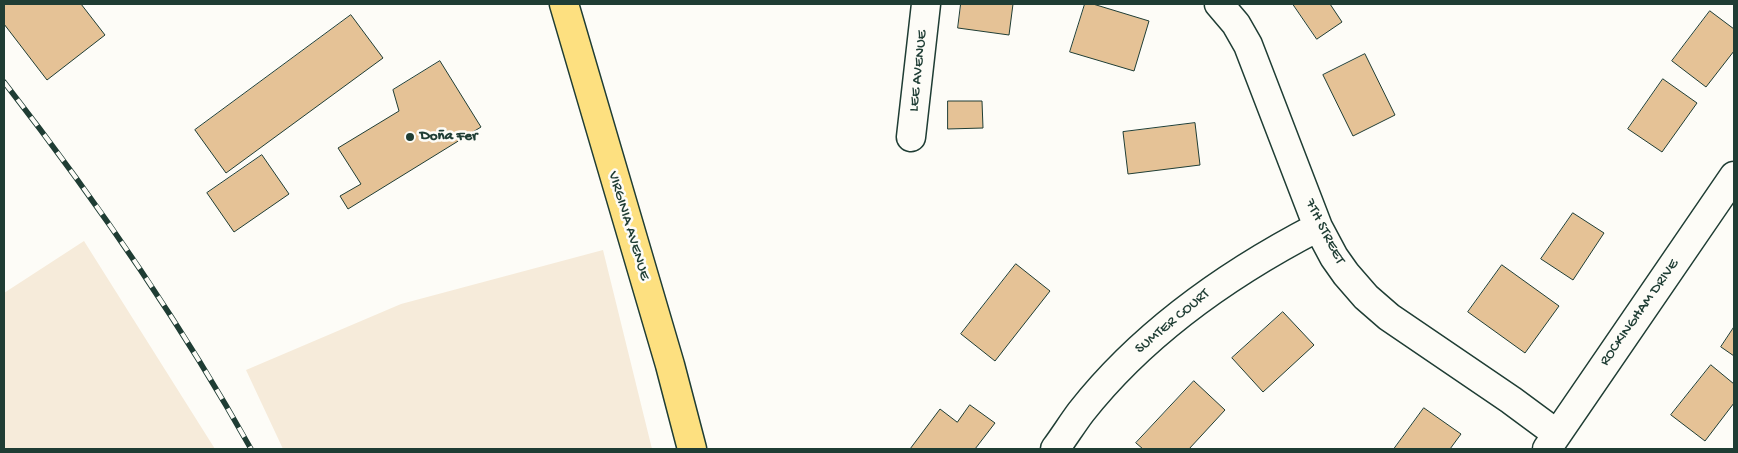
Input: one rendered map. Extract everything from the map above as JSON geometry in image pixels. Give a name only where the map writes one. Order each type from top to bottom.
[{"type":"main road","name":"VIRGINIA AVENUE","points":[[564,4],[670,365],[692,449]]},
{"type":"street","name":"LEE AVENUE","points":[[912,137],[926,4]]},
{"type":"street","name":"7TH STREET","points":[[1219,4],[1236,24],[1248,45],[1318,227],[1340,266],[1359,290],[1389,317],[1511,400],[1552,442]]},
{"type":"street","name":"ROCKINGHAM DRIVE","points":[[1552,442],[1734,176]]},
{"type":"street","name":"SUMTER COURT","points":[[1055,449],[1081,412],[1107,382],[1164,328],[1216,287],[1248,265],[1318,227]]},
{"type":"shaded area","points":[[84,241],[215,449],[4,449],[4,293]]},
{"type":"shaded area","points":[[603,250],[652,449],[283,449],[246,370],[401,304]]},
{"type":"building","points":[[4,4],[81,4],[105,35],[47,80],[4,24]]},
{"type":"building","points":[[961,4],[1013,4],[1009,35],[958,28]]},
{"type":"building","points":[[1085,4],[1093,4],[1149,21],[1134,71],[1070,52]]},
{"type":"building","points":[[1293,4],[1330,4],[1342,22],[1317,39]]},
{"type":"building","points":[[1710,11],[1734,29],[1734,51],[1706,87],[1672,61]]},
{"type":"building","points":[[351,15],[383,58],[226,173],[195,130]]},
{"type":"building","points":[[1365,54],[1395,115],[1353,136],[1323,75]]},
{"type":"building","name":"Doña Fer","points":[[440,61],[481,127],[348,209],[340,196],[361,184],[338,148],[399,111],[393,90]]},
{"type":"building","points":[[1663,79],[1697,103],[1662,152],[1628,129]]},
{"type":"building","points":[[948,101],[982,101],[983,128],[948,129]]},
{"type":"building","points":[[1195,123],[1200,165],[1128,174],[1123,132]]},
{"type":"building","points":[[262,155],[289,194],[234,232],[207,193]]},
{"type":"building","points":[[1573,213],[1604,233],[1573,280],[1541,259]]},
{"type":"building","points":[[1016,264],[1050,291],[995,361],[961,334]]},
{"type":"building","points":[[1502,265],[1559,306],[1525,353],[1468,312]]},
{"type":"building","points":[[1283,312],[1314,345],[1263,392],[1232,358]]},
{"type":"building","points":[[1734,327],[1734,356],[1721,347]]},
{"type":"building","points":[[1711,365],[1734,384],[1734,403],[1705,441],[1671,415]]},
{"type":"building","points":[[1194,381],[1225,410],[1189,449],[1143,449],[1136,443]]},
{"type":"building","points":[[970,405],[995,423],[975,449],[910,449],[940,409],[957,422]]},
{"type":"building","points":[[1424,408],[1461,434],[1450,449],[1394,449]]},
{"type":"railway","points":[[4,82],[103,215],[165,307],[251,449]]},
{"type":"place","name":"Doña Fer","points":[[410,137]]}]
